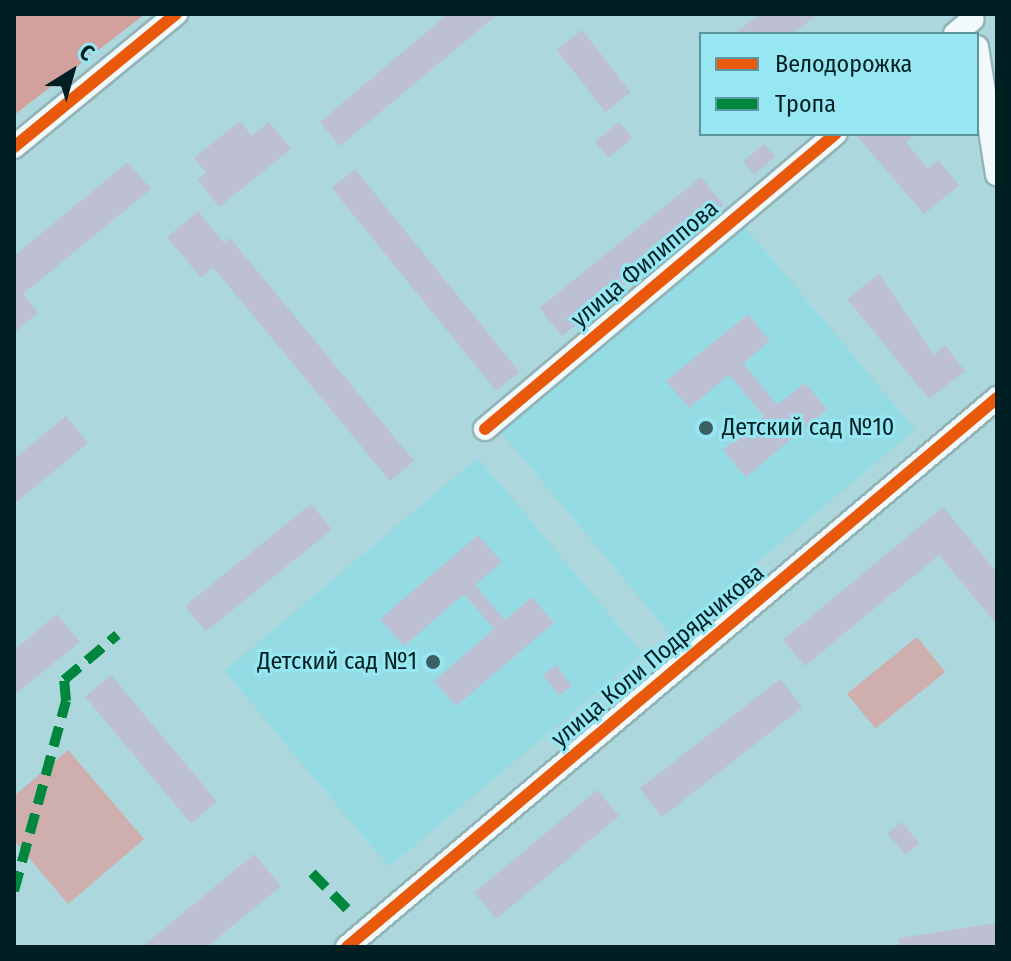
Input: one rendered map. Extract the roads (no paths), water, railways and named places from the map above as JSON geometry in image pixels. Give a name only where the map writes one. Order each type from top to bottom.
[{"type":"street","points":[[14,147],[176,14]]},
{"type":"street","points":[[979,60],[997,174]]},
{"type":"street","name":"улица Филиппова","points":[[485,429],[833,136]]},
{"type":"street","name":"улица Коли Подрядчикова","points":[[347,947],[997,398]]},
{"type":"place","name":"Детский сад №10","points":[[706,428]]},
{"type":"place","name":"Детский сад №1","points":[[433,662]]}]
